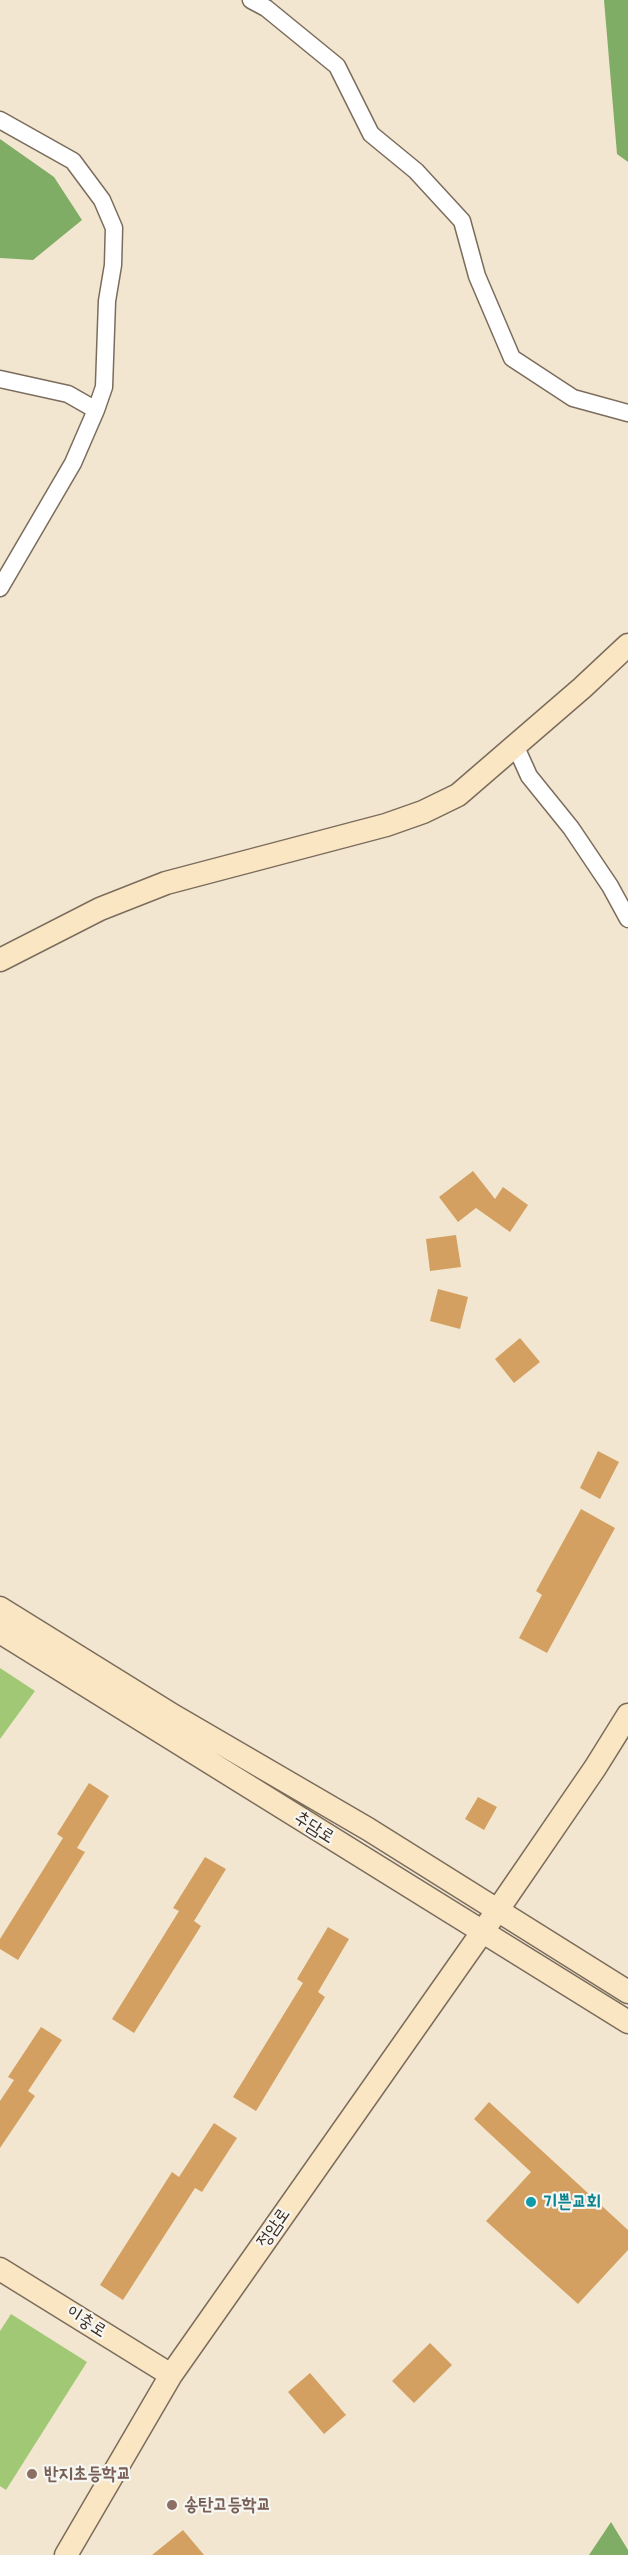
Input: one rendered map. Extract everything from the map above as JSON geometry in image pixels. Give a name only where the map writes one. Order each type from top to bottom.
[{"type":"street","points":[[251,0],[266,8],[337,66],[371,134],[416,171],[462,221],[477,276],[512,358],[573,398],[628,413]]},
{"type":"street","points":[[0,120],[73,161],[102,200],[114,228],[113,265],[107,301],[104,387],[72,463],[0,588]]},
{"type":"street","points":[[0,379],[68,394],[96,410]]},
{"type":"street","points":[[0,960],[100,909],[166,883],[375,828],[423,812],[458,795],[582,688],[628,645]]},
{"type":"street","points":[[515,745],[530,776],[571,828],[610,886],[628,919]]},
{"type":"street","name":"추담로","points":[[0,1608],[174,1716],[368,1829],[628,1992]]},
{"type":"street","name":"추담로","points":[[0,1632],[628,2022]]},
{"type":"street","points":[[497,1911],[595,1768],[628,1715]]},
{"type":"street","name":"정암로","points":[[66,2555],[171,2375],[497,1911]]},
{"type":"street","name":"이충로","points":[[0,2269],[171,2375]]},
{"type":"green space","points":[[604,0],[628,0],[628,162],[617,154]]},
{"type":"green space","points":[[0,139],[54,177],[82,220],[33,260],[0,258]]},
{"type":"green space","points":[[0,1668],[35,1691],[0,1739]]},
{"type":"green space","points":[[11,2314],[87,2362],[6,2490],[0,2486],[0,2331]]},
{"type":"green space","points":[[611,2522],[628,2550],[628,2555],[589,2555]]},
{"type":"building","points":[[473,1171],[495,1199],[503,1187],[528,1205],[510,1232],[476,1208],[458,1222],[439,1197]]},
{"type":"building","points":[[456,1235],[461,1267],[430,1271],[426,1239]]},
{"type":"building","points":[[438,1289],[468,1297],[460,1329],[430,1321]]},
{"type":"building","points":[[520,1338],[540,1362],[514,1383],[495,1359]]},
{"type":"building","points":[[598,1451],[619,1462],[600,1499],[580,1488]]},
{"type":"building","points":[[581,1509],[615,1528],[547,1653],[519,1638],[542,1595],[536,1591]]},
{"type":"building","points":[[89,1783],[109,1796],[77,1848],[85,1852],[18,1960],[0,1949],[0,1939],[63,1838],[57,1834]]},
{"type":"building","points":[[478,1797],[497,1807],[484,1830],[465,1819]]},
{"type":"building","points":[[205,1857],[226,1869],[194,1921],[201,1926],[134,2033],[112,2019],[179,1911],[173,1908]]},
{"type":"building","points":[[328,1927],[349,1939],[318,1992],[325,1997],[256,2111],[233,2097],[303,1983],[297,1979]]},
{"type":"building","points":[[41,2027],[62,2040],[28,2091],[35,2096],[0,2148],[0,2101],[14,2080],[8,2077]]},
{"type":"building","name":"기쁜교회","points":[[489,2102],[628,2230],[628,2250],[578,2304],[486,2221],[531,2172],[474,2119]]},
{"type":"building","points":[[214,2123],[237,2138],[202,2192],[195,2188],[123,2300],[100,2285],[172,2172],[179,2177]]},
{"type":"building","points":[[430,2343],[452,2365],[414,2403],[392,2381]]},
{"type":"building","points":[[310,2373],[346,2415],[324,2434],[288,2392]]},
{"type":"building","points":[[183,2530],[204,2555],[152,2555]]},
{"type":"place","name":"기쁜교회","points":[[531,2202]]},
{"type":"place","name":"반지초등학교","points":[[32,2474]]},
{"type":"place","name":"송탄고등학교","points":[[172,2505]]}]
